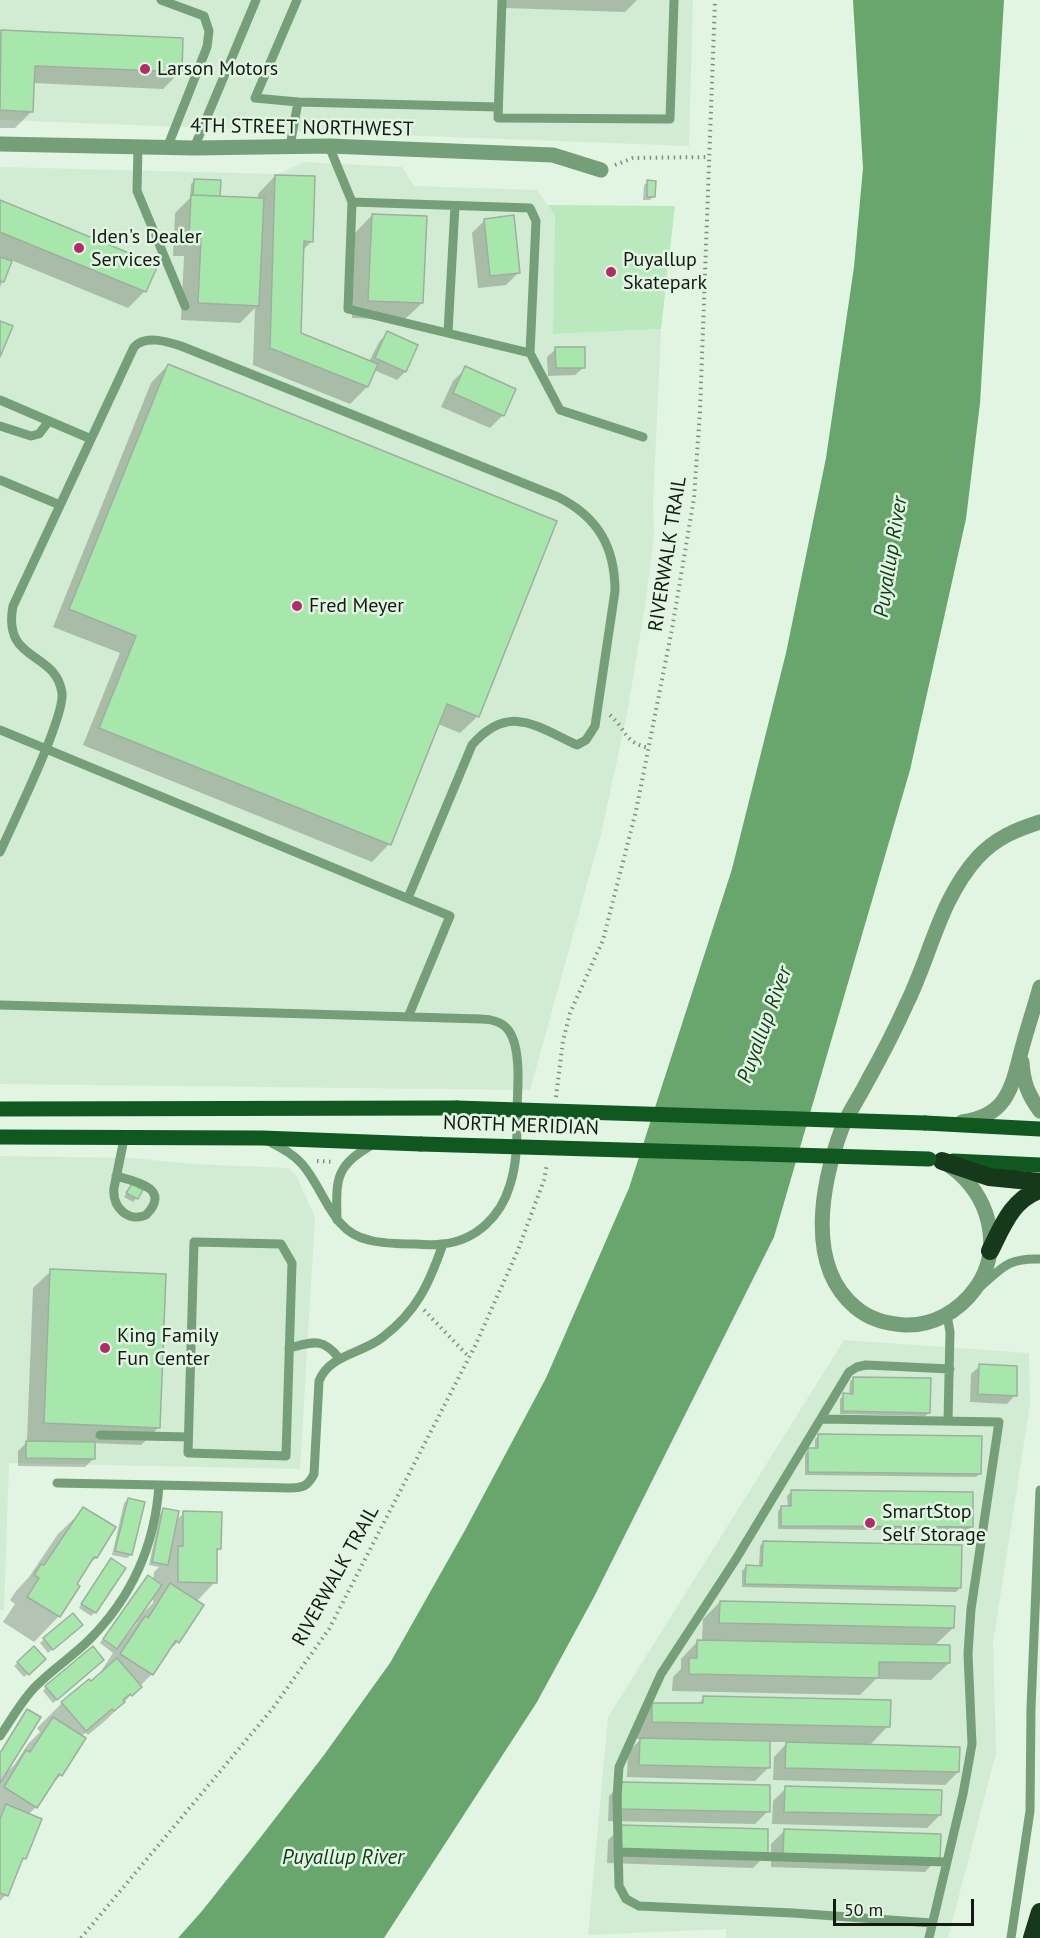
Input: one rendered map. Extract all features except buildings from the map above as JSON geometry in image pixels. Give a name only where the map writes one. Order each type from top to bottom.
[{"type":"highway","points":[[935,1160],[989,1177],[1040,1182]]},
{"type":"highway","points":[[990,1251],[1014,1207],[1040,1190]]},
{"type":"highway","points":[[1032,1938],[1040,1912]]},
{"type":"main road","name":"NORTH MERIDIAN","points":[[0,1109],[457,1108],[925,1123],[1040,1129]]},
{"type":"main road","name":"NORTH MERIDIAN","points":[[0,1137],[262,1138],[1040,1165]]},
{"type":"street","name":"4TH STREET NORTHWEST","points":[[0,144],[167,148],[329,146],[553,155],[601,170]]},
{"type":"street","points":[[935,1160],[960,1173],[971,1184],[988,1216],[990,1251],[983,1277],[968,1299],[947,1315],[922,1324],[896,1324],[876,1319],[859,1310],[840,1292],[827,1268],[823,1242],[825,1198],[831,1165],[843,1127],[881,1059],[908,1002],[943,909],[959,883],[978,858],[995,841],[1009,832],[1040,822]]},
{"type":"street","points":[[950,1124],[976,1120],[989,1115],[1001,1105],[1012,1088],[1040,987]]},
{"type":"street","points":[[1024,1041],[1023,1078],[1030,1097],[1040,1111]]},
{"type":"lane","points":[[161,0],[204,16],[209,31],[207,47],[167,148]]},
{"type":"lane","points":[[194,148],[256,0]]},
{"type":"lane","points":[[297,0],[255,99],[498,107]]},
{"type":"lane","points":[[502,0],[498,118],[670,119],[674,0]]},
{"type":"lane","points":[[290,146],[297,102]]},
{"type":"lane","points":[[329,146],[352,202],[348,309],[530,352]]},
{"type":"lane","points":[[138,147],[137,191],[185,306]]},
{"type":"lane","points":[[352,202],[530,208],[536,221],[530,352],[560,410],[643,437]]},
{"type":"lane","points":[[448,332],[455,206]]},
{"type":"lane","points":[[0,852],[61,709],[61,687],[52,672],[14,639],[11,616],[13,606],[134,347],[140,342],[156,340],[181,346],[569,503],[594,525],[605,540],[611,554],[615,574],[615,591],[595,726],[586,740],[578,746],[530,723],[514,720],[495,725],[476,740],[408,898]]},
{"type":"lane","points":[[0,400],[91,439]]},
{"type":"lane","points":[[0,426],[31,436],[39,434],[49,421]]},
{"type":"lane","points":[[0,480],[60,505]]},
{"type":"lane","points":[[0,730],[450,916],[408,1017]]},
{"type":"lane","points":[[0,1005],[490,1019],[510,1032],[514,1046],[518,1085],[516,1156],[510,1185],[501,1207],[488,1224],[474,1233],[443,1244],[387,1243],[351,1233],[337,1220],[303,1166],[289,1151],[262,1138]]},
{"type":"lane","points":[[116,1176],[150,1188],[153,1192],[154,1204],[146,1215],[133,1218],[126,1215],[113,1195],[116,1176],[124,1139]]},
{"type":"lane","points":[[337,1220],[336,1193],[343,1167],[359,1152],[375,1143]]},
{"type":"lane","points":[[194,1242],[281,1244],[292,1263],[286,1456],[188,1453],[188,1437],[194,1242]]},
{"type":"lane","points":[[57,1482],[302,1488],[310,1483],[314,1474],[320,1381],[323,1373],[339,1358],[363,1350],[381,1339],[418,1303],[443,1244]]},
{"type":"lane","points":[[968,1299],[1008,1263],[1019,1259],[1040,1259]]},
{"type":"lane","points":[[947,1315],[950,1332],[948,1421]]},
{"type":"lane","points":[[289,1348],[309,1343],[323,1344],[330,1347],[339,1358]]},
{"type":"lane","points":[[932,1923],[793,1913],[639,1906],[626,1899],[619,1886],[619,1767],[661,1674],[736,1558],[849,1372],[866,1365],[950,1369]]},
{"type":"lane","points":[[822,1419],[999,1422],[969,1632],[968,1686],[972,1744],[963,1794],[929,1938]]},
{"type":"lane","points":[[100,1435],[188,1437]]},
{"type":"lane","points":[[0,1736],[32,1689],[87,1641],[126,1593],[140,1569],[150,1540],[157,1510],[159,1485]]},
{"type":"lane","points":[[1011,1938],[1030,1811],[1031,1708],[1040,1490]]},
{"type":"lane","points":[[618,1852],[947,1862]]},
{"type":"path","name":"RIVERWALK TRAIL","points":[[556,1097],[563,1041],[570,1013],[603,940],[636,811],[672,629],[694,498],[700,411],[715,0]]},
{"type":"path","points":[[601,170],[633,158],[709,157]]},
{"type":"path","points":[[598,708],[607,712],[618,722],[626,736],[635,744],[649,747]]},
{"type":"path","points":[[310,1161],[334,1162]]},
{"type":"path","name":"RIVERWALK TRAIL","points":[[81,1938],[273,1707],[329,1629],[469,1358],[531,1216]]},
{"type":"path","points":[[418,1303],[469,1358]]},
{"type":"shaded area","points":[[0,0],[693,0],[689,146],[0,120]]},
{"type":"shaded area","points":[[304,162],[402,167],[414,186],[537,190],[555,216],[553,334],[661,329],[653,504],[654,534],[646,600],[627,714],[602,830],[530,1090],[0,1084],[0,167],[278,174]]},
{"type":"shaded area","name":"Puyallup Skatepark","points":[[548,205],[675,206],[661,329],[553,334],[555,216]]},
{"type":"shaded area","points":[[0,1156],[132,1158],[192,1164],[288,1168],[296,1175],[315,1217],[300,1469],[9,1463],[4,1610],[0,1610]]},
{"type":"shaded area","name":"SmartStop Self Storage","points":[[844,1340],[1029,1353],[1030,1404],[993,1643],[996,1753],[948,1938],[726,1938],[726,1929],[588,1935],[608,1717]]},
{"type":"water","name":"Puyallup River","points":[[853,0],[1004,0],[980,403],[966,519],[910,770],[774,1237],[594,1597],[537,1702],[384,1938],[178,1938],[202,1911],[324,1755],[390,1663],[464,1532],[546,1378],[629,1188],[732,869],[786,653],[826,458],[854,267],[863,168]]},
{"type":"place","name":"Larson Motors","points":[[145,69]]},
{"type":"place","name":"Iden's Dealer Services","points":[[79,248]]},
{"type":"place","name":"Puyallup Skatepark","points":[[611,272]]},
{"type":"place","name":"Fred Meyer","points":[[297,606]]},
{"type":"place","name":"King Family Fun Center","points":[[105,1348]]},
{"type":"place","name":"SmartStop Self Storage","points":[[870,1523]]}]
